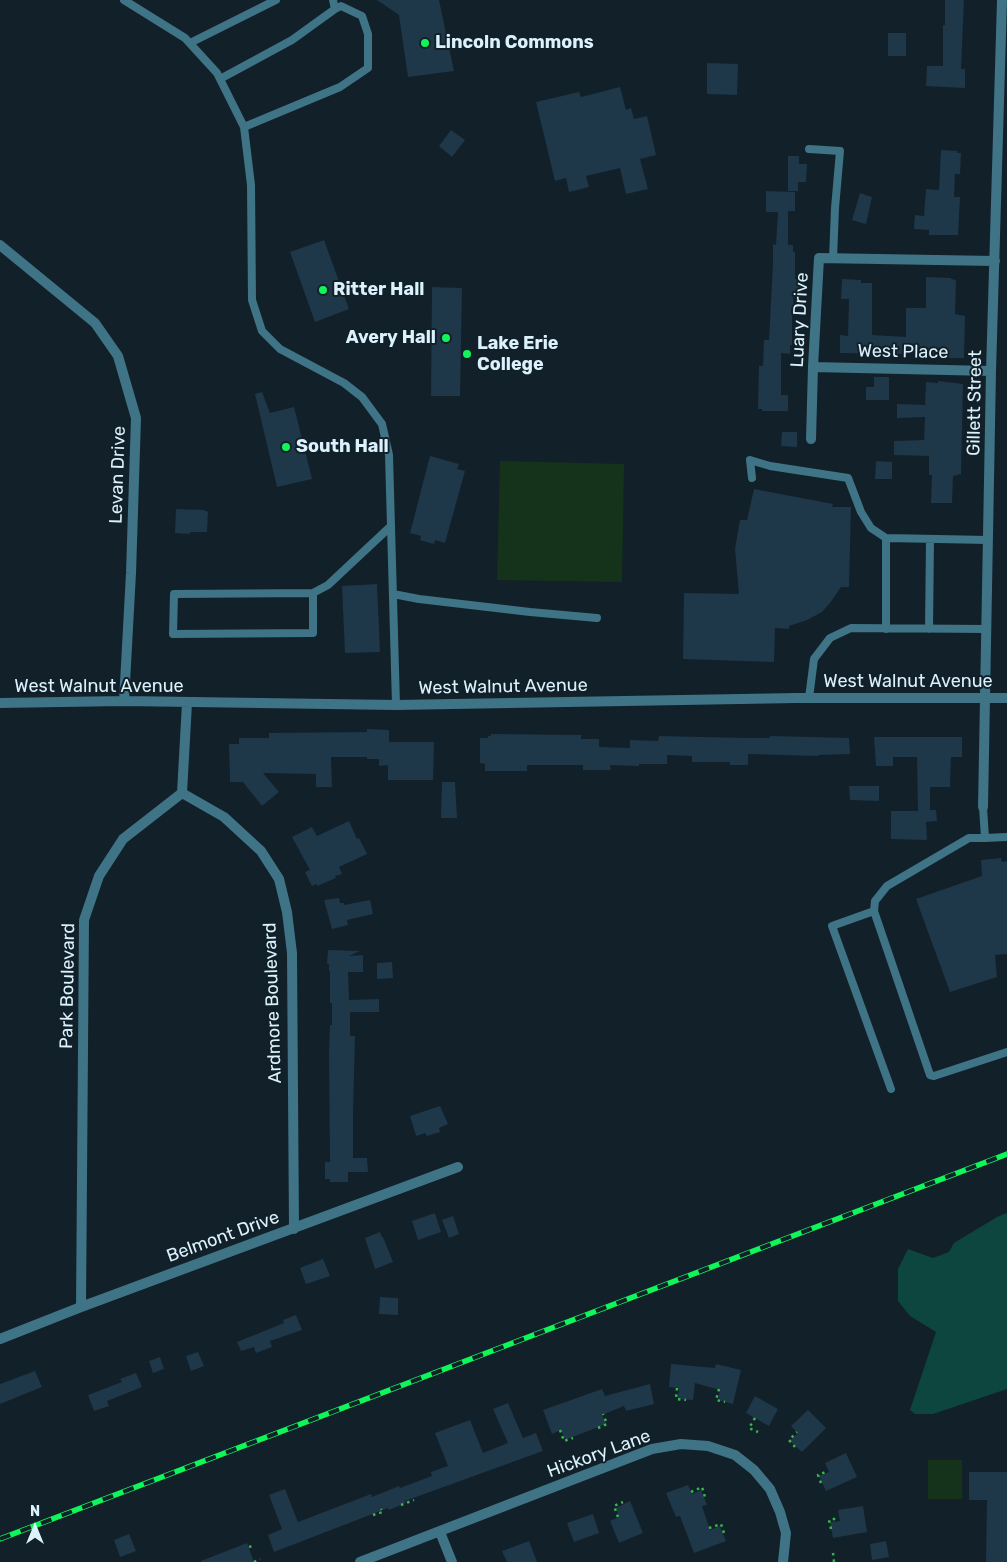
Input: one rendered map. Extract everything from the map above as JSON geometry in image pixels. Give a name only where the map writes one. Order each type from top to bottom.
[{"type":"street","name":"Gillett Street","points":[[984,807],[991,370],[1002,0]]},
{"type":"street","name":"Levan Drive","points":[[0,245],[95,323],[118,356],[136,418],[131,573],[124,701]]},
{"type":"street","name":"Luary Drive","points":[[811,440],[819,258],[995,261]]},
{"type":"street","name":"West Place","points":[[813,367],[991,370]]},
{"type":"street","name":"West Walnut Avenue","points":[[0,703],[124,701],[396,705],[809,698],[1007,698]]},
{"type":"street","points":[[182,793],[186,703]]},
{"type":"street","name":"Ardmore Boulevard","points":[[182,793],[224,817],[261,851],[279,879],[292,953],[294,1228]]},
{"type":"street","name":"Park Boulevard","points":[[81,1307],[84,920],[98,876],[123,839],[182,793]]},
{"type":"street","name":"Belmont Drive","points":[[0,1339],[458,1167]]},
{"type":"street","name":"Hickory Lane","points":[[360,1562],[652,1449],[681,1444],[708,1446],[735,1455],[754,1470],[770,1489],[780,1512],[786,1533],[783,1562]]},
{"type":"street","points":[[440,1532],[452,1562]]},
{"type":"lane","points":[[124,0],[185,38],[217,73],[244,127],[251,185],[252,300],[262,331],[280,349],[344,383],[362,397],[382,424],[389,455],[396,705]]},
{"type":"lane","points":[[190,44],[276,0]]},
{"type":"lane","points":[[333,0],[335,8]]},
{"type":"lane","points":[[220,80],[292,40],[335,8],[341,6],[362,16],[368,34],[368,68],[340,87],[244,127]]},
{"type":"lane","points":[[809,149],[840,151],[833,259]]},
{"type":"lane","points":[[752,478],[750,460],[770,466],[848,478],[861,512],[871,528],[886,538],[988,540]]},
{"type":"lane","points":[[313,593],[313,633],[173,634],[174,594],[313,593],[328,584],[391,526]]},
{"type":"lane","points":[[886,538],[886,629]]},
{"type":"lane","points":[[929,629],[930,539]]},
{"type":"lane","points":[[393,594],[419,599],[596,618]]},
{"type":"lane","points":[[809,698],[814,659],[830,638],[851,628],[987,629]]},
{"type":"lane","points":[[984,807],[985,838]]},
{"type":"lane","points":[[1007,837],[968,838],[887,886],[875,901],[874,911],[930,1075],[934,1076],[1007,1052]]},
{"type":"lane","points":[[874,911],[832,926],[891,1089]]},
{"type":"path","points":[[677,1388],[676,1399],[686,1400]]},
{"type":"path","points":[[719,1389],[716,1400],[725,1402]]},
{"type":"path","points":[[598,1428],[606,1424],[603,1414]]},
{"type":"path","points":[[755,1418],[749,1428],[758,1432]]},
{"type":"path","points":[[560,1430],[564,1441],[573,1438]]},
{"type":"path","points":[[795,1447],[789,1440],[797,1432]]},
{"type":"path","points":[[821,1483],[818,1475],[828,1471]]},
{"type":"path","points":[[691,1492],[702,1487],[705,1497]]},
{"type":"path","points":[[401,1505],[414,1500]]},
{"type":"path","points":[[618,1517],[614,1506],[623,1502]]},
{"type":"path","points":[[373,1515],[382,1512],[381,1509]]},
{"type":"path","points":[[830,1530],[829,1520],[839,1518]]},
{"type":"path","points":[[710,1528],[721,1524],[724,1533]]},
{"type":"path","points":[[249,1547],[255,1545]]},
{"type":"path","points":[[832,1553],[834,1562]]},
{"type":"path","points":[[254,1562],[260,1559]]},
{"type":"shaded area","points":[[500,461],[624,464],[622,582],[497,580]]},
{"type":"shaded area","points":[[1007,1213],[1007,1389],[933,1414],[915,1414],[910,1410],[936,1332],[910,1316],[898,1301],[898,1269],[908,1249],[933,1258],[949,1252],[954,1243]]},
{"type":"shaded area","points":[[928,1460],[962,1460],[962,1499],[928,1499]]},
{"type":"building","name":"Lincoln Commons","points":[[377,0],[439,0],[454,71],[408,77],[399,15]]},
{"type":"building","points":[[945,0],[964,0],[961,69],[965,69],[965,88],[926,86],[927,66],[943,66]]},
{"type":"building","points":[[888,33],[906,33],[906,56],[888,56]]},
{"type":"building","points":[[707,63],[738,64],[737,95],[707,94]]},
{"type":"building","points":[[620,87],[626,110],[631,108],[634,119],[647,116],[656,155],[640,159],[648,189],[626,194],[620,168],[586,176],[589,187],[569,192],[566,178],[555,181],[536,102],[579,92],[581,97]]},
{"type":"building","points":[[451,130],[465,140],[452,157],[439,146]]},
{"type":"building","points":[[941,150],[961,153],[960,174],[955,174],[954,197],[960,197],[958,235],[929,235],[929,230],[914,229],[915,215],[924,216],[926,189],[939,190]]},
{"type":"building","points":[[788,156],[799,156],[799,164],[807,164],[806,182],[798,182],[798,191],[788,191]]},
{"type":"building","points":[[766,191],[795,192],[795,211],[788,211],[788,245],[793,245],[793,252],[795,252],[795,279],[799,279],[799,293],[793,293],[794,314],[792,314],[792,345],[790,345],[790,354],[781,353],[781,395],[788,395],[788,411],[762,411],[762,409],[758,409],[759,366],[763,366],[764,340],[769,340],[773,244],[776,245],[778,212],[766,212]]},
{"type":"building","points":[[860,193],[872,197],[866,224],[852,220]]},
{"type":"building","name":"Ritter Hall","points":[[324,240],[349,309],[315,322],[290,252]]},
{"type":"building","points":[[926,277],[956,280],[955,314],[965,316],[964,358],[940,358],[940,354],[911,352],[911,354],[840,353],[840,335],[848,336],[849,299],[841,299],[842,279],[861,280],[861,283],[872,283],[872,335],[906,337],[906,308],[926,308]]},
{"type":"building","name":"Avery Hall","points":[[432,287],[462,288],[460,396],[431,396]]},
{"type":"building","points":[[874,377],[889,377],[889,400],[866,400],[866,387],[874,387]]},
{"type":"building","points":[[938,381],[963,384],[961,474],[953,476],[952,503],[931,503],[932,475],[929,475],[929,456],[894,455],[894,441],[924,440],[925,417],[897,418],[897,404],[925,405],[926,382],[938,383]]},
{"type":"building","name":"South Hall","points":[[262,392],[270,413],[294,407],[312,479],[277,487],[255,394]]},
{"type":"building","points":[[782,432],[797,432],[797,447],[781,446]]},
{"type":"building","points":[[430,456],[459,464],[457,469],[465,471],[445,543],[435,540],[434,544],[420,540],[421,536],[410,533]]},
{"type":"building","points":[[876,461],[892,462],[892,479],[875,479]]},
{"type":"building","points":[[754,489],[833,504],[832,507],[851,507],[849,587],[841,587],[822,612],[807,620],[789,626],[789,629],[775,628],[774,662],[683,659],[684,593],[739,594],[735,549],[740,520],[747,520]]},
{"type":"building","points":[[176,509],[204,510],[208,512],[207,532],[175,533]]},
{"type":"building","points":[[377,584],[380,652],[345,653],[342,586]]},
{"type":"building","points":[[367,729],[389,730],[389,742],[434,742],[433,780],[388,780],[388,765],[379,766],[379,759],[331,757],[332,787],[316,787],[316,774],[263,773],[279,792],[262,806],[243,782],[230,782],[229,744],[239,744],[239,738],[269,738],[269,733],[367,732]]},
{"type":"building","points":[[491,734],[581,735],[581,739],[599,739],[599,747],[630,748],[630,740],[658,741],[659,736],[849,738],[850,754],[818,756],[748,754],[748,765],[730,765],[730,762],[692,762],[692,756],[667,755],[667,764],[639,764],[639,766],[610,765],[611,770],[583,770],[583,765],[527,765],[527,771],[485,771],[485,764],[480,763],[480,738],[488,738]]},
{"type":"building","points":[[874,737],[962,737],[962,757],[951,757],[950,787],[930,787],[930,810],[936,810],[937,821],[926,822],[927,840],[891,839],[891,811],[918,811],[917,757],[893,757],[893,766],[876,766]]},
{"type":"building","points":[[442,782],[455,782],[457,818],[441,818]]},
{"type":"building","points":[[849,786],[879,786],[879,801],[850,800]]},
{"type":"building","points":[[349,821],[357,839],[359,838],[367,854],[339,867],[342,874],[335,876],[336,878],[317,886],[317,884],[312,886],[305,872],[310,870],[292,837],[312,827],[317,836]]},
{"type":"building","points":[[1001,858],[1002,862],[1007,861],[1007,954],[995,955],[997,977],[950,992],[916,899],[982,876],[981,860]]},
{"type":"building","points":[[339,898],[340,903],[344,903],[344,905],[370,900],[373,914],[347,920],[348,925],[332,929],[324,900]]},
{"type":"building","points":[[328,950],[360,951],[349,956],[363,955],[363,972],[348,972],[349,1000],[379,999],[379,1012],[350,1012],[350,1036],[355,1036],[353,1158],[367,1158],[368,1172],[348,1172],[348,1182],[330,1182],[330,1179],[325,1179],[325,1162],[330,1162],[329,1052],[330,1025],[332,1025],[330,971],[329,964],[327,964]]},
{"type":"building","points":[[392,962],[393,978],[377,979],[377,963]]},
{"type":"building","points":[[440,1106],[448,1124],[439,1128],[440,1132],[427,1136],[425,1133],[416,1136],[410,1116]]},
{"type":"building","points":[[435,1213],[441,1232],[418,1240],[412,1221]]},
{"type":"building","points":[[453,1216],[459,1234],[449,1238],[442,1220]]},
{"type":"building","points":[[380,1232],[393,1262],[375,1269],[365,1238]]},
{"type":"building","points":[[323,1259],[330,1276],[306,1284],[300,1268]]},
{"type":"building","points":[[380,1297],[398,1298],[398,1315],[379,1314]]},
{"type":"building","points":[[296,1315],[302,1330],[270,1341],[272,1347],[256,1353],[254,1347],[241,1351],[237,1342],[284,1323],[283,1320]]},
{"type":"building","points":[[198,1352],[204,1366],[191,1371],[186,1356]]},
{"type":"building","points":[[160,1357],[164,1369],[153,1373],[149,1361]]},
{"type":"building","points":[[671,1364],[715,1368],[716,1364],[741,1370],[733,1404],[718,1400],[720,1390],[695,1383],[693,1400],[678,1399],[679,1388],[669,1387]]},
{"type":"building","points":[[35,1371],[42,1387],[0,1404],[0,1384]]},
{"type":"building","points":[[136,1373],[142,1387],[107,1401],[109,1406],[94,1411],[88,1395],[122,1382],[120,1379]]},
{"type":"building","points":[[650,1384],[654,1404],[626,1411],[624,1406],[602,1415],[606,1424],[565,1440],[561,1430],[552,1434],[543,1410],[602,1389],[605,1396]]},
{"type":"building","points":[[755,1396],[778,1409],[769,1426],[746,1413]]},
{"type":"building","points":[[508,1403],[523,1438],[536,1433],[543,1451],[405,1501],[406,1503],[389,1510],[388,1508],[274,1552],[268,1535],[282,1529],[269,1495],[285,1489],[298,1522],[371,1494],[372,1497],[432,1476],[431,1472],[448,1466],[435,1433],[470,1420],[483,1453],[508,1443],[493,1409]]},
{"type":"building","points":[[808,1410],[826,1428],[802,1452],[790,1441],[798,1433],[791,1426]]},
{"type":"building","points":[[846,1453],[857,1477],[826,1491],[819,1476],[829,1472],[825,1463]]},
{"type":"building","points":[[969,1472],[1007,1472],[1007,1562],[986,1562],[987,1500],[969,1500]]},
{"type":"building","points":[[688,1485],[692,1494],[701,1490],[707,1505],[702,1506],[710,1530],[720,1526],[726,1541],[694,1553],[680,1516],[676,1517],[666,1493]]},
{"type":"building","points":[[630,1501],[643,1533],[619,1543],[610,1521],[619,1517],[616,1508]]},
{"type":"building","points":[[863,1506],[867,1532],[833,1538],[830,1522],[840,1521],[838,1510]]},
{"type":"building","points":[[593,1514],[599,1533],[574,1542],[567,1523]]},
{"type":"building","points":[[129,1534],[136,1551],[120,1557],[114,1540]]},
{"type":"building","points":[[529,1541],[537,1562],[507,1562],[502,1551]]},
{"type":"building","points":[[886,1541],[889,1557],[872,1560],[870,1544]]},
{"type":"building","points":[[247,1543],[254,1562],[201,1562],[201,1561]]},
{"type":"railway","points":[[0,1539],[1007,1154]]},
{"type":"place","name":"Lincoln Commons","points":[[425,43]]},
{"type":"place","name":"Ritter Hall","points":[[323,290]]},
{"type":"place","name":"Avery Hall","points":[[446,338]]},
{"type":"place","name":"Lake Erie College","points":[[467,354]]},
{"type":"place","name":"South Hall","points":[[286,447]]}]
